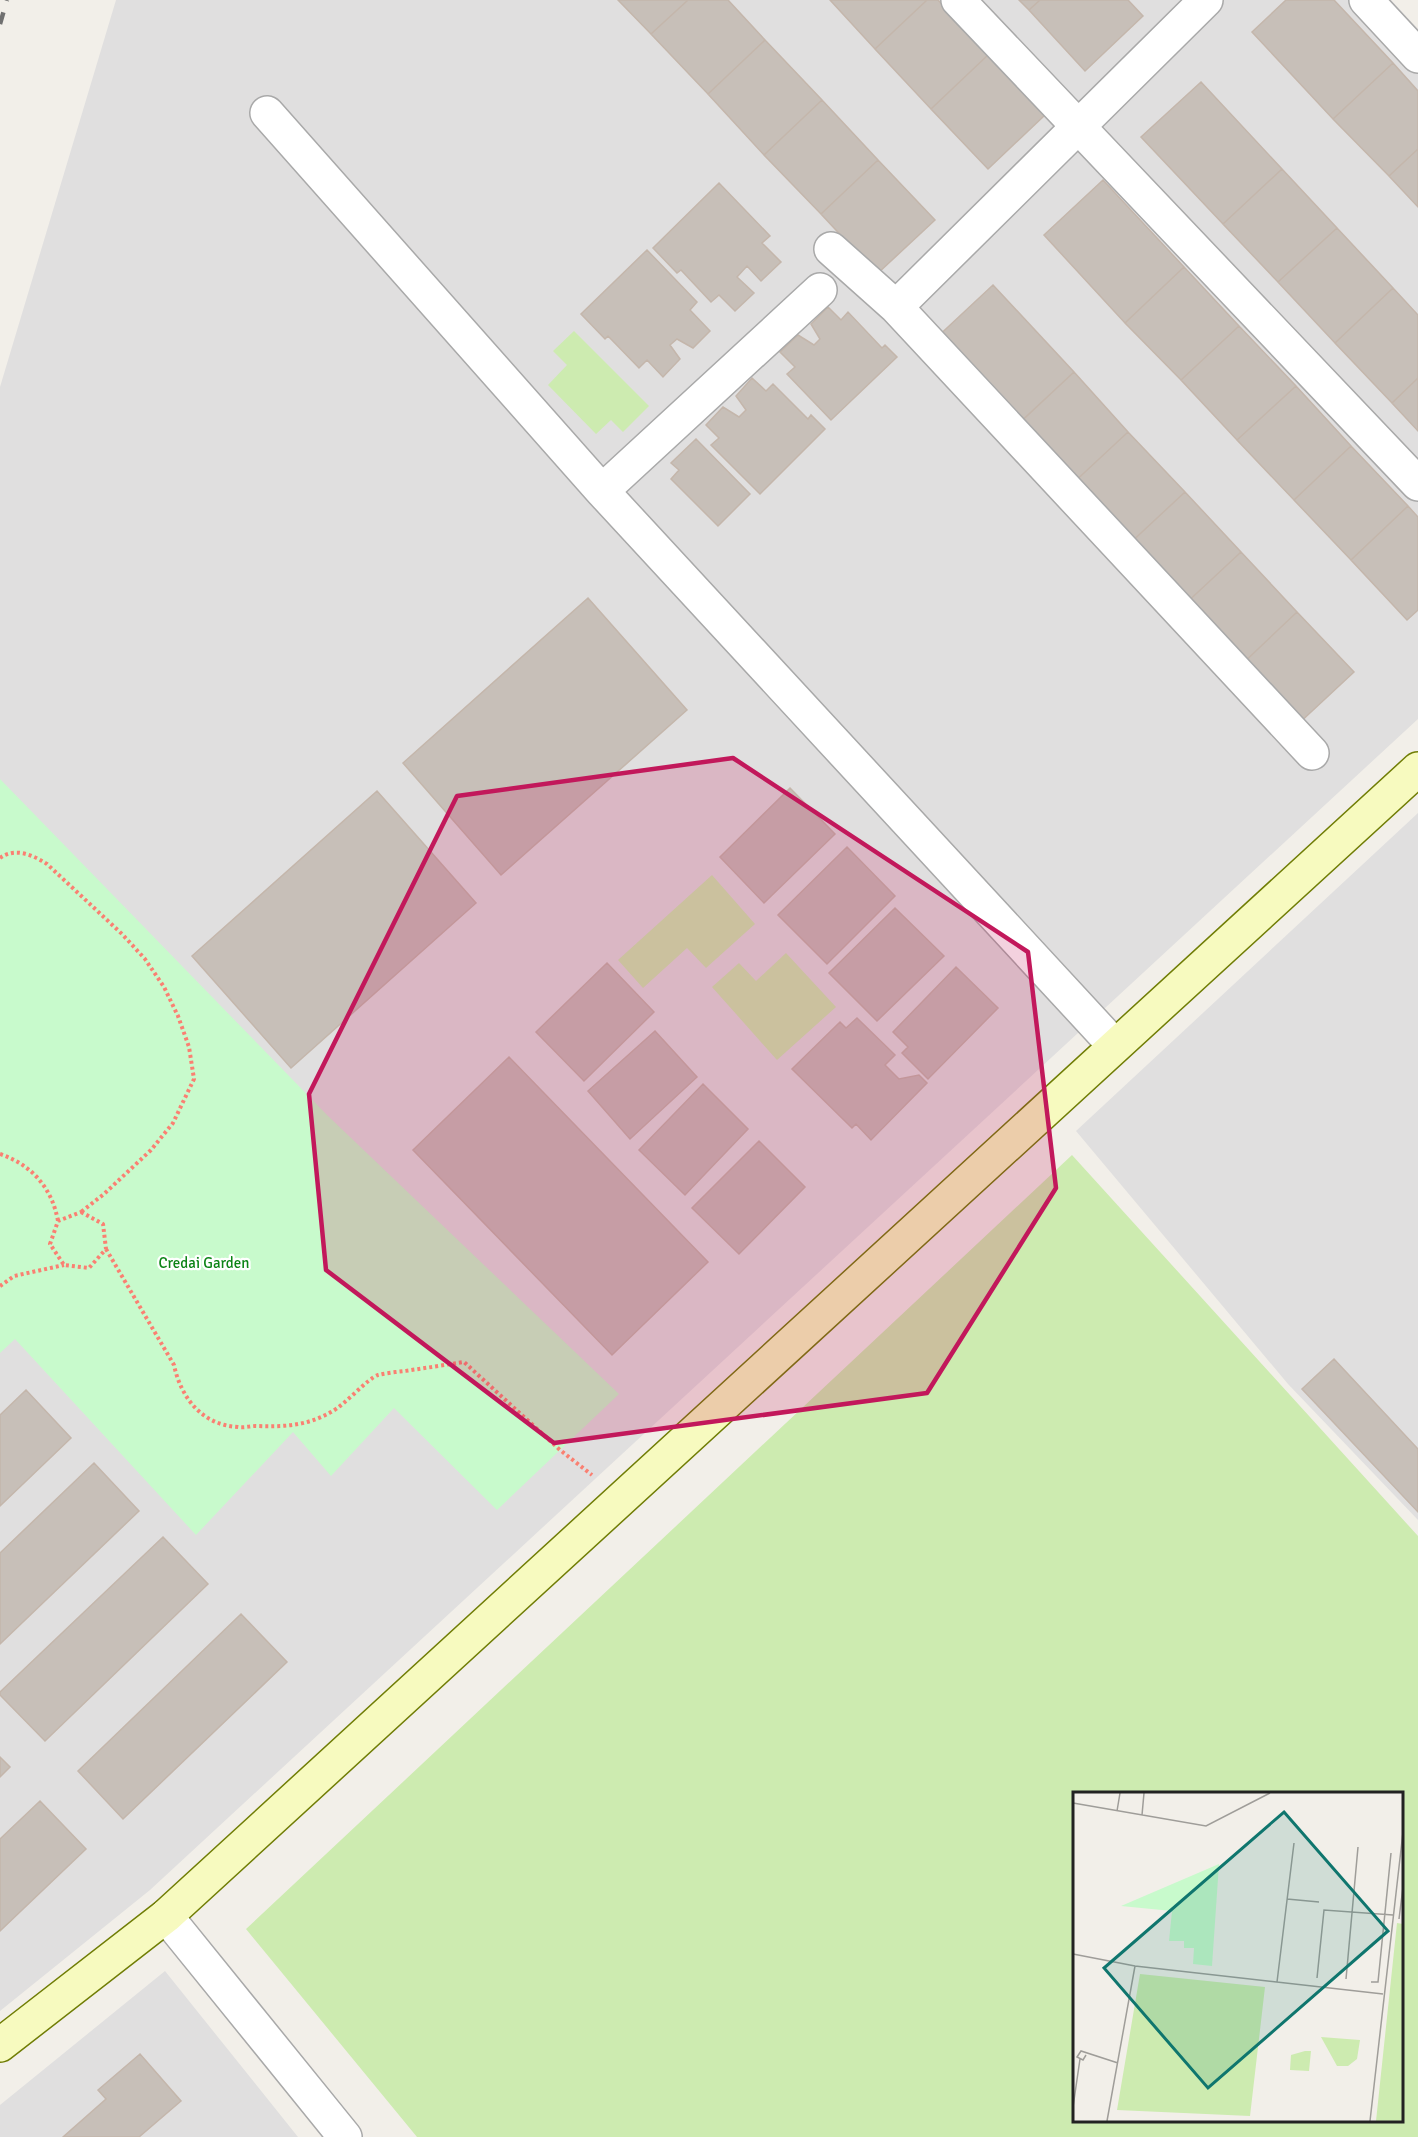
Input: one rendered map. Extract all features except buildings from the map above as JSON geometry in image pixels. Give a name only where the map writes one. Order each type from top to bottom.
[{"type":"street","points":[[958,0],[1418,484]]},
{"type":"street","points":[[897,307],[1206,0]]},
{"type":"street","points":[[1366,0],[1418,56]]},
{"type":"street","points":[[267,112],[602,491],[1115,1046]]},
{"type":"street","points":[[831,249],[897,307],[1312,753]]},
{"type":"street","points":[[602,491],[820,290]]},
{"type":"street","points":[[0,2045],[166,1916],[1418,769]]},
{"type":"street","points":[[166,1916],[345,2137]]},
{"type":"path","points":[[0,858],[7,853],[22,853],[47,864],[123,934],[145,959],[164,987],[189,1047],[194,1079],[173,1123],[151,1150],[126,1174],[81,1212],[58,1221]]},
{"type":"path","points":[[0,1154],[38,1177],[55,1203],[58,1221],[50,1244],[64,1265]]},
{"type":"path","points":[[81,1212],[103,1224],[106,1249],[174,1365],[178,1382],[186,1397],[197,1410],[211,1420],[238,1427],[293,1426],[332,1412],[376,1376],[464,1362],[560,1450]]},
{"type":"path","points":[[0,1286],[14,1276],[64,1265],[89,1268],[106,1249]]},
{"type":"highlighted area","points":[[733,758],[1028,952],[1056,1188],[927,1393],[554,1443],[326,1270],[309,1094],[457,796]]},
{"type":"shaded area","points":[[116,0],[1391,0],[1418,29],[1418,719],[150,1890],[0,2011],[0,387]]},
{"type":"shaded area","points":[[1418,813],[1418,1520],[1288,1384],[1076,1131]]},
{"type":"shaded area","points":[[165,1971],[298,2137],[0,2137],[0,2105]]},
{"type":"green space","points":[[574,331],[649,406],[623,432],[611,420],[596,434],[548,385],[567,365],[553,351]]},
{"type":"green space","name":"Credai Garden","points":[[0,779],[327,1115],[619,1394],[497,1510],[394,1408],[331,1476],[293,1432],[196,1535],[15,1339],[0,1353]]},
{"type":"green space","points":[[712,875],[755,924],[706,968],[687,948],[643,988],[618,960]]},
{"type":"green space","points":[[786,953],[836,1007],[777,1060],[712,987],[739,963],[756,981]]},
{"type":"green space","points":[[1072,1155],[1418,1536],[1418,2137],[417,2137],[246,1929]]},
{"type":"railway","points":[[0,24],[7,0]]}]
